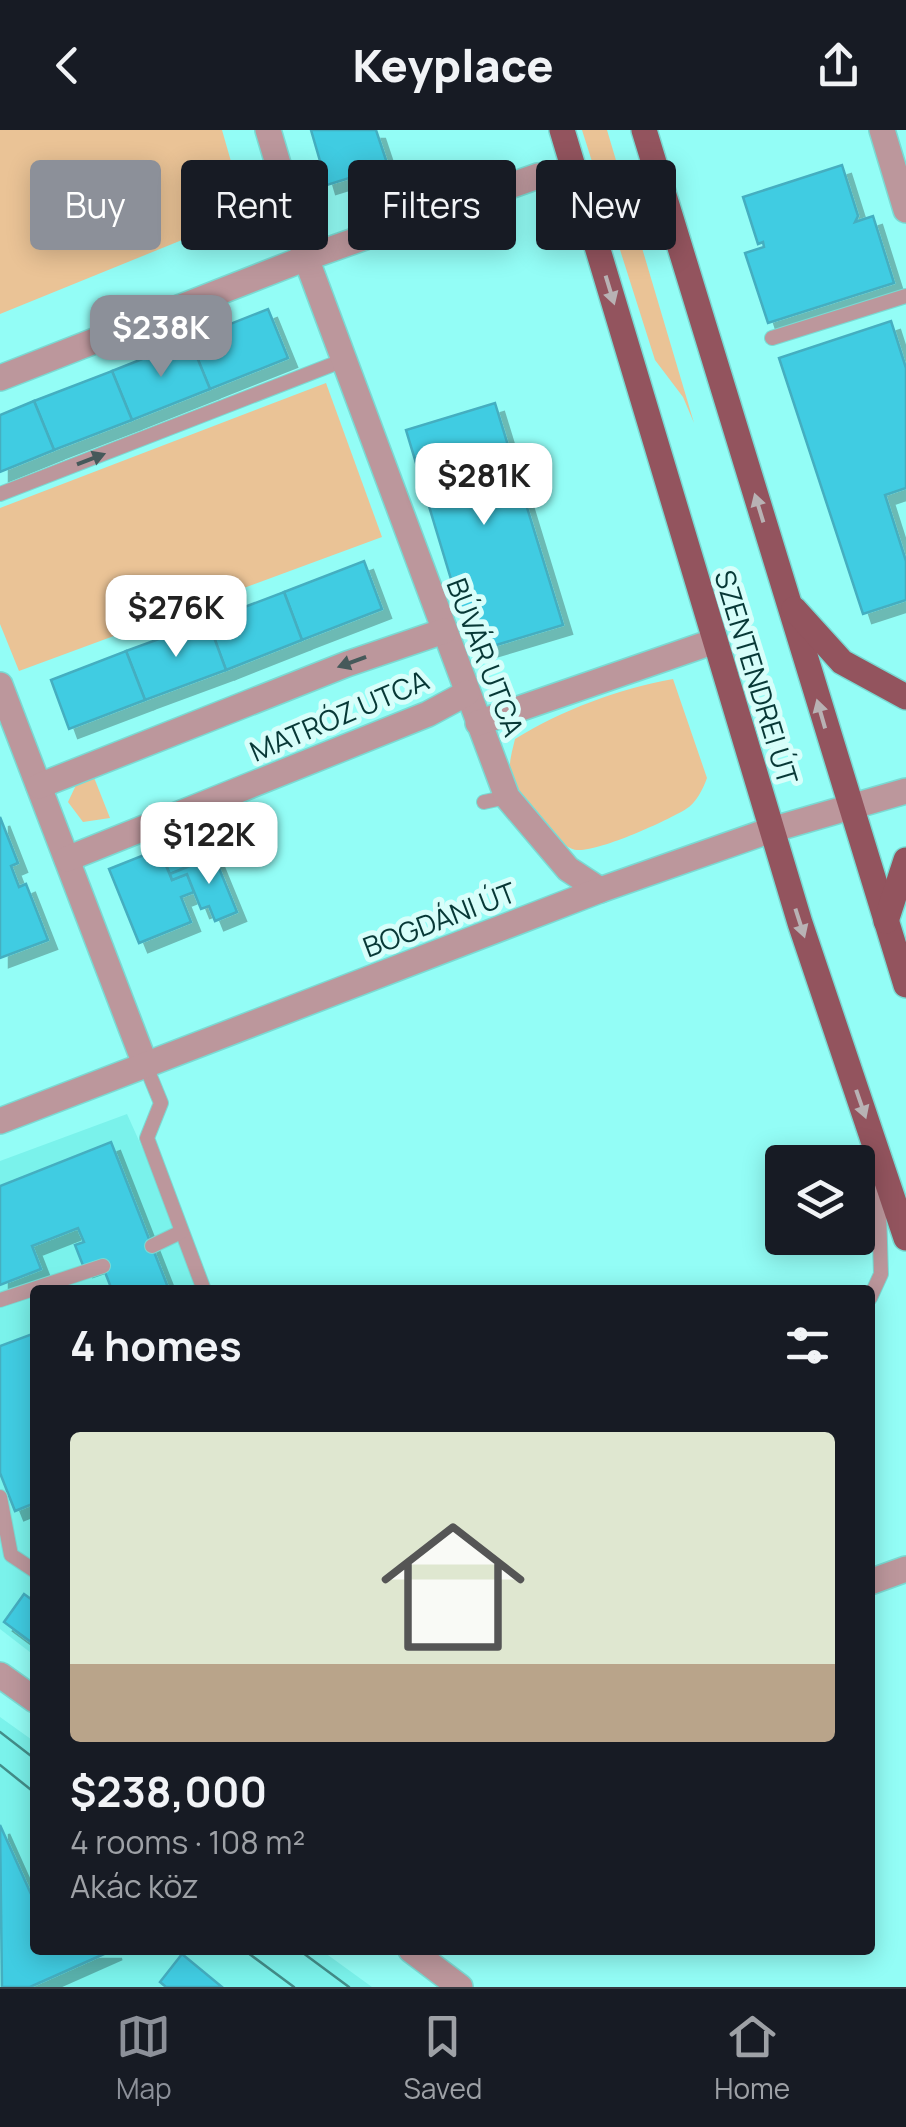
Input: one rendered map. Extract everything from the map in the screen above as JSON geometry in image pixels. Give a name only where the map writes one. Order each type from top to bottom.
[{"type":"main road","name":"SZENTENDREI ÚT","points":[[562,130],[571,160]]},
{"type":"main road","name":"SZENTENDREI ÚT","points":[[644,130],[906,986]]},
{"type":"main road","name":"SZENTENDREI ÚT","points":[[599,250],[771,830],[906,1238]]},
{"type":"main road","points":[[787,602],[842,662],[906,697]]},
{"type":"main road","points":[[886,922],[906,860]]},
{"type":"street","name":"BÚVÁR UTCA","points":[[268,130],[306,258],[478,722],[496,799],[568,869],[600,890]]},
{"type":"street","points":[[882,130],[906,210]]},
{"type":"street","points":[[0,378],[306,258],[454,204],[536,179]]},
{"type":"street","name":"MATRÓZ UTCA","points":[[39,786],[347,664],[444,631]]},
{"type":"street","points":[[478,722],[714,641]]},
{"type":"street","points":[[0,685],[146,1064]]},
{"type":"street","name":"MATRÓZ UTCA","points":[[67,860],[428,714],[467,693]]},
{"type":"street","name":"BOGDÁNI ÚT","points":[[0,1121],[600,890],[771,830],[906,791]]},
{"type":"street","points":[[875,1580],[906,1569]]},
{"type":"street","points":[[0,1674],[30,1696]]},
{"type":"street","points":[[418,1955],[460,1987]]},
{"type":"lane","points":[[772,338],[906,296]]},
{"type":"lane","points":[[0,494],[344,360]]},
{"type":"lane","points":[[146,1064],[160,1103],[147,1138],[202,1285]]},
{"type":"lane","points":[[875,1287],[881,1274],[877,1149]]},
{"type":"lane","points":[[152,1246],[181,1232]]},
{"type":"lane","points":[[45,1285],[102,1266]]},
{"type":"lane","points":[[0,1300],[30,1290]]},
{"type":"lane","points":[[0,1497],[11,1555],[30,1568]]},
{"type":"shaded area","points":[[0,130],[222,130],[231,160],[181,160],[181,240],[161,249],[161,160],[30,160],[30,250],[157,250],[0,314]]},
{"type":"shaded area","points":[[582,130],[607,130],[616,160],[592,160]]},
{"type":"shaded area","points":[[620,250],[643,250],[694,423],[683,397],[655,360]]},
{"type":"shaded area","points":[[326,383],[382,537],[19,671],[0,624],[0,508]]},
{"type":"shaded area","points":[[673,679],[707,778],[699,795],[686,809],[632,835],[587,849],[568,847],[536,817],[513,779],[510,766],[515,739],[591,702]]},
{"type":"shaded area","points":[[93,775],[110,818],[83,822],[68,802],[77,783]]},
{"type":"shaded area","points":[[127,1114],[204,1285],[30,1285],[30,1652],[0,1629],[0,1161]]},
{"type":"shaded area","points":[[0,1717],[30,1738],[30,1955],[328,1955],[372,1987],[0,1987]]},
{"type":"building","points":[[311,130],[376,130],[386,160],[348,160],[348,178],[328,185],[328,160],[320,160]]},
{"type":"building","points":[[842,165],[858,216],[855,222],[873,216],[894,283],[768,323],[745,253],[764,247],[763,242],[758,244],[743,197]]},
{"type":"building","points":[[268,309],[288,358],[210,389],[190,340]]},
{"type":"building","points":[[891,321],[906,368],[906,488],[885,495],[906,561],[906,600],[863,614],[779,358]]},
{"type":"building","points":[[190,340],[210,389],[132,420],[112,371]]},
{"type":"building","points":[[112,371],[132,420],[54,450],[34,401]]},
{"type":"building","points":[[34,401],[54,450],[0,472],[0,415]]},
{"type":"building","points":[[495,403],[563,625],[473,652],[406,430]]},
{"type":"building","points":[[364,561],[382,609],[302,640],[284,592]]},
{"type":"building","points":[[284,592],[302,640],[226,670],[208,621]]},
{"type":"building","points":[[208,621],[226,670],[145,700],[126,651]]},
{"type":"building","points":[[126,651],[145,700],[69,729],[51,680]]},
{"type":"building","points":[[0,817],[18,863],[11,866],[19,887],[26,884],[48,940],[0,958]]},
{"type":"building","points":[[204,831],[214,856],[170,874],[159,849]]},
{"type":"building","points":[[159,849],[172,880],[187,874],[194,892],[181,897],[191,922],[139,943],[109,869]]},
{"type":"building","points":[[214,856],[237,912],[215,921],[209,906],[201,909],[187,874],[172,880],[170,874]]},
{"type":"building","points":[[111,1142],[167,1285],[110,1285],[101,1262],[84,1268],[75,1245],[84,1242],[78,1228],[32,1246],[41,1269],[0,1285],[0,1186]]},
{"type":"building","points":[[30,1335],[30,1505],[15,1511],[0,1473],[0,1346]]},
{"type":"building","points":[[24,1594],[30,1598],[30,1641],[4,1622]]},
{"type":"building","points":[[0,1825],[30,1892],[30,1955],[102,1955],[30,1987],[2,1987]]},
{"type":"building","points":[[183,1955],[222,1987],[166,1987],[160,1982]]},
{"type":"tram line","points":[[0,1732],[30,1755]]},
{"type":"tram line","points":[[0,1765],[30,1789]]},
{"type":"tram line","points":[[251,1955],[294,1987]]},
{"type":"tram line","points":[[306,1955],[349,1987]]}]
